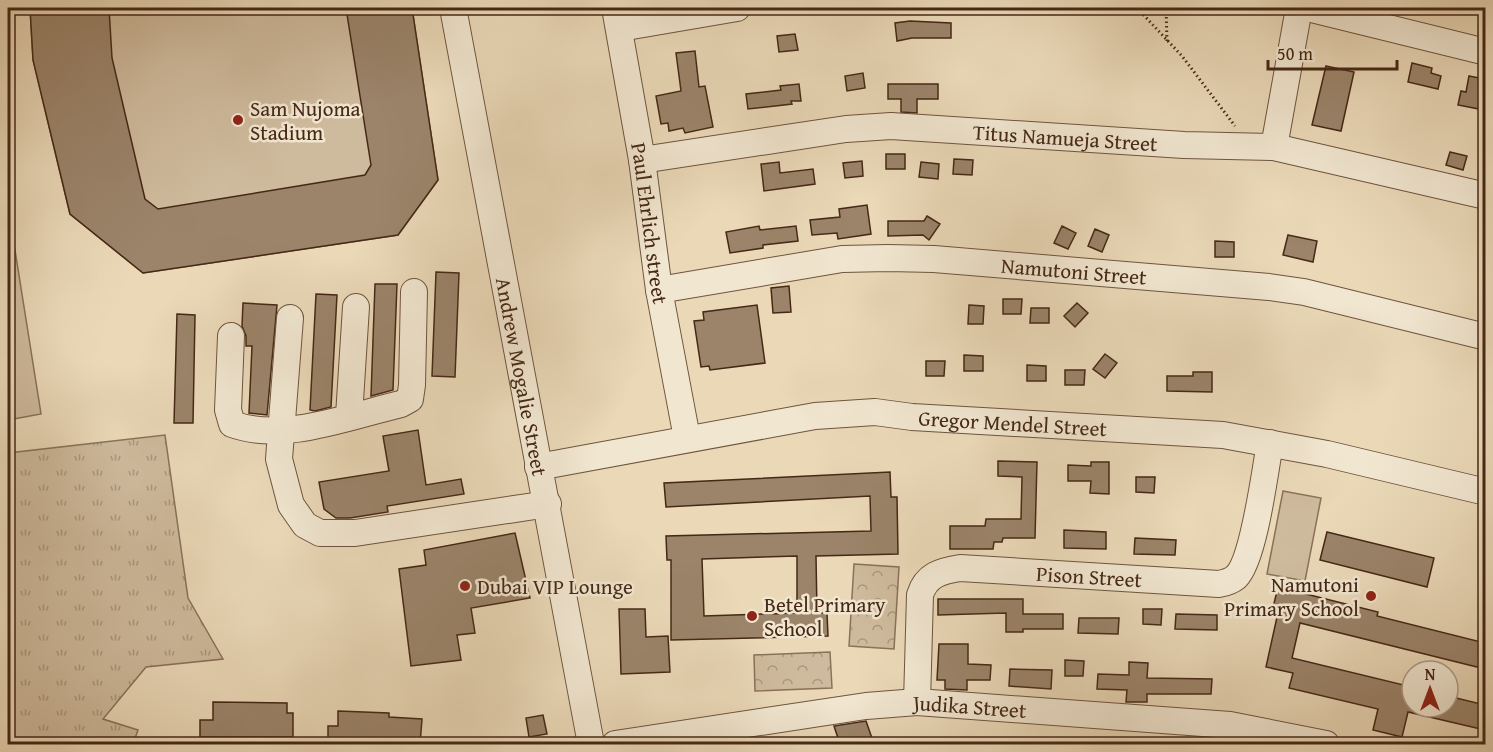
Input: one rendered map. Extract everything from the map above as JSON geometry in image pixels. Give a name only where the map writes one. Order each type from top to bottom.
[{"type":"street","name":"Andrew Mogalie Street","points":[[453,8],[538,467],[548,504],[591,744]]},
{"type":"street","points":[[617,18],[737,8]]},
{"type":"street","points":[[1262,146],[1299,8]]},
{"type":"street","points":[[1307,8],[1485,52]]},
{"type":"street","name":"Paul Ehrlich street","points":[[617,18],[642,160],[659,290],[687,438]]},
{"type":"street","name":"Titus Namueja Street","points":[[642,160],[846,129],[891,126],[1184,145],[1262,146],[1485,196]]},
{"type":"street","name":"Namutoni Street","points":[[659,290],[842,259],[934,259],[1269,287],[1304,292],[1485,337]]},
{"type":"street","points":[[231,336],[228,410],[232,424],[247,429],[280,432],[401,404],[410,399],[414,292]]},
{"type":"street","points":[[349,416],[356,307]]},
{"type":"street","points":[[290,318],[279,459],[291,505],[305,525],[320,533],[355,533],[548,504]]},
{"type":"street","name":"Gregor Mendel Street","points":[[538,467],[815,416],[875,412],[912,417],[1213,434],[1328,454],[1485,492]]},
{"type":"street","name":"Pison Street","points":[[917,702],[920,595],[923,584],[932,576],[960,568],[1219,584],[1227,582],[1235,578],[1247,558],[1270,443]]},
{"type":"street","name":"Judika Street","points":[[615,744],[866,706],[917,702],[1230,725],[1326,744]]},
{"type":"path","points":[[1137,8],[1262,146]]},
{"type":"path","points":[[1166,8],[1167,41]]},
{"type":"green space","name":"Sam Nujoma Stadium","points":[[30,8],[412,8],[438,180],[398,235],[143,273],[70,214],[33,60]]},
{"type":"green space","points":[[8,206],[41,414],[8,420]]},
{"type":"green space","points":[[165,435],[188,598],[223,659],[146,667],[103,719],[138,730],[133,744],[8,744],[8,453]]},
{"type":"green space","points":[[1283,491],[1321,498],[1305,581],[1267,574]]},
{"type":"green space","points":[[854,564],[899,567],[894,649],[849,646]]},
{"type":"green space","points":[[830,652],[832,688],[755,691],[754,655]]},
{"type":"building","points":[[30,8],[109,8],[112,58],[145,199],[158,209],[365,175],[371,165],[346,8],[412,8],[438,180],[398,235],[143,273],[70,214],[33,60]]},
{"type":"building","points":[[910,21],[951,23],[951,38],[912,38],[897,41],[895,23]]},
{"type":"building","points":[[795,34],[798,50],[779,52],[777,36]]},
{"type":"building","points":[[695,51],[699,87],[705,86],[713,127],[685,133],[683,128],[669,131],[668,123],[661,124],[656,96],[681,91],[676,53]]},
{"type":"building","points":[[1412,63],[1432,68],[1431,73],[1441,76],[1438,89],[1408,82]]},
{"type":"building","points":[[1326,66],[1354,72],[1341,131],[1312,125]]},
{"type":"building","points":[[863,73],[865,88],[847,91],[845,76]]},
{"type":"building","points":[[1469,76],[1485,79],[1479,109],[1458,105],[1461,91],[1466,92]]},
{"type":"building","points":[[799,84],[801,101],[748,109],[746,94],[781,90],[780,86]]},
{"type":"building","points":[[888,84],[938,84],[938,99],[917,99],[917,113],[901,112],[901,99],[888,99]]},
{"type":"building","points":[[1450,152],[1467,156],[1463,170],[1446,165]]},
{"type":"building","points":[[886,154],[905,154],[905,169],[886,169]]},
{"type":"building","points":[[954,159],[973,160],[972,175],[953,174]]},
{"type":"building","points":[[862,161],[863,176],[845,178],[843,163]]},
{"type":"building","points":[[779,162],[780,173],[813,169],[815,184],[764,191],[761,164]]},
{"type":"building","points":[[921,162],[939,164],[938,179],[919,177]]},
{"type":"building","points":[[867,205],[871,234],[838,239],[837,233],[812,235],[810,220],[840,217],[839,209]]},
{"type":"building","points":[[927,216],[940,224],[929,240],[923,235],[888,236],[888,221],[924,221]]},
{"type":"building","points":[[759,226],[760,230],[796,226],[798,241],[763,245],[763,248],[730,253],[726,232]]},
{"type":"building","points":[[1062,226],[1076,233],[1068,249],[1054,243]]},
{"type":"building","points":[[1095,229],[1109,235],[1102,252],[1088,246]]},
{"type":"building","points":[[1288,235],[1317,241],[1313,262],[1283,255]]},
{"type":"building","points":[[1215,241],[1234,242],[1234,257],[1215,257]]},
{"type":"building","points":[[436,272],[459,273],[455,377],[432,376]]},
{"type":"building","points":[[375,284],[397,284],[393,390],[371,396]]},
{"type":"building","points":[[789,286],[791,312],[773,313],[771,288]]},
{"type":"building","points":[[316,294],[337,295],[331,407],[315,411],[310,410]]},
{"type":"building","points":[[1003,299],[1022,299],[1021,314],[1003,314]]},
{"type":"building","points":[[243,303],[277,305],[267,415],[249,413],[252,346],[246,346],[246,336],[242,326]]},
{"type":"building","points":[[1077,303],[1088,313],[1075,327],[1064,316]]},
{"type":"building","points":[[757,305],[765,363],[710,370],[709,366],[701,367],[694,321],[704,320],[703,312]]},
{"type":"building","points":[[969,305],[984,306],[983,324],[968,324]]},
{"type":"building","points":[[1031,308],[1049,308],[1049,323],[1030,323]]},
{"type":"building","points":[[177,314],[195,315],[193,423],[174,423]]},
{"type":"building","points":[[1105,354],[1117,363],[1105,378],[1093,369]]},
{"type":"building","points":[[964,355],[983,356],[983,371],[964,371]]},
{"type":"building","points":[[926,361],[945,361],[944,376],[926,376]]},
{"type":"building","points":[[1027,365],[1046,366],[1046,381],[1027,381]]},
{"type":"building","points":[[1065,370],[1085,370],[1084,385],[1065,385]]},
{"type":"building","points":[[1193,372],[1212,372],[1212,392],[1167,391],[1167,376],[1193,376]]},
{"type":"building","points":[[418,430],[426,485],[461,479],[464,494],[387,506],[388,512],[350,518],[336,518],[324,509],[319,482],[389,471],[383,436]]},
{"type":"building","points":[[998,461],[1037,462],[1035,538],[1003,538],[1002,542],[994,542],[993,549],[950,549],[950,526],[985,526],[986,519],[1021,519],[1022,477],[998,476]]},
{"type":"building","points":[[1091,462],[1109,462],[1109,494],[1090,493],[1091,481],[1068,481],[1068,465],[1091,466]]},
{"type":"building","points":[[890,472],[891,497],[897,497],[898,554],[816,556],[817,613],[827,613],[828,636],[671,640],[671,560],[667,560],[666,536],[871,531],[870,496],[666,507],[664,483]],"holes":[[[797,556],[797,613],[704,616],[702,559]]]},
{"type":"building","points":[[1136,477],[1155,477],[1154,493],[1136,492]]},
{"type":"building","points":[[1064,530],[1106,532],[1106,549],[1064,548]]},
{"type":"building","points":[[1327,532],[1434,558],[1427,587],[1320,560]]},
{"type":"building","points":[[515,533],[530,598],[471,608],[475,633],[457,635],[461,660],[411,666],[399,569],[426,565],[424,550]]},
{"type":"building","points":[[1135,538],[1176,540],[1175,555],[1134,554]]},
{"type":"building","points":[[1278,587],[1378,612],[1377,616],[1485,643],[1485,669],[1460,663],[1460,659],[1445,659],[1300,623],[1292,658],[1400,684],[1400,719],[1406,719],[1402,737],[1373,730],[1378,709],[1289,688],[1293,673],[1266,667],[1277,617],[1271,616]]},
{"type":"building","points":[[938,599],[1023,599],[1023,614],[1063,614],[1063,629],[1023,629],[1023,632],[1006,632],[1006,613],[938,615]]},
{"type":"building","points":[[619,609],[645,609],[646,637],[668,636],[670,672],[621,674]]},
{"type":"building","points":[[1143,609],[1162,609],[1161,625],[1143,624]]},
{"type":"building","points":[[1176,614],[1217,615],[1217,630],[1175,629]]},
{"type":"building","points":[[1079,618],[1119,618],[1118,634],[1078,633]]},
{"type":"building","points":[[939,644],[968,644],[968,664],[991,665],[990,680],[967,680],[967,690],[945,689],[945,680],[937,680]]},
{"type":"building","points":[[1065,660],[1084,661],[1083,676],[1065,676]]},
{"type":"building","points":[[1129,662],[1148,663],[1147,678],[1212,679],[1211,694],[1147,694],[1147,702],[1126,702],[1127,690],[1097,689],[1098,674],[1129,675]]},
{"type":"building","points":[[1010,669],[1052,670],[1051,689],[1009,686]]},
{"type":"building","points":[[1460,699],[1485,705],[1485,730],[1438,719],[1460,719]]},
{"type":"building","points":[[213,702],[287,703],[287,713],[293,713],[293,737],[200,737],[200,720],[213,720]]},
{"type":"building","points":[[338,711],[389,713],[389,717],[422,719],[420,744],[328,744],[328,726],[338,726]]},
{"type":"building","points":[[543,715],[547,734],[529,737],[526,718]]},
{"type":"building","points":[[866,721],[874,744],[840,744],[834,726]]},
{"type":"place","name":"Sam Nujoma Stadium","points":[[238,120]]},
{"type":"place","name":"Dubai VIP Lounge","points":[[465,586]]},
{"type":"place","name":"Namutoni Primary School","points":[[1371,596]]},
{"type":"place","name":"Betel Primary School","points":[[752,616]]}]
